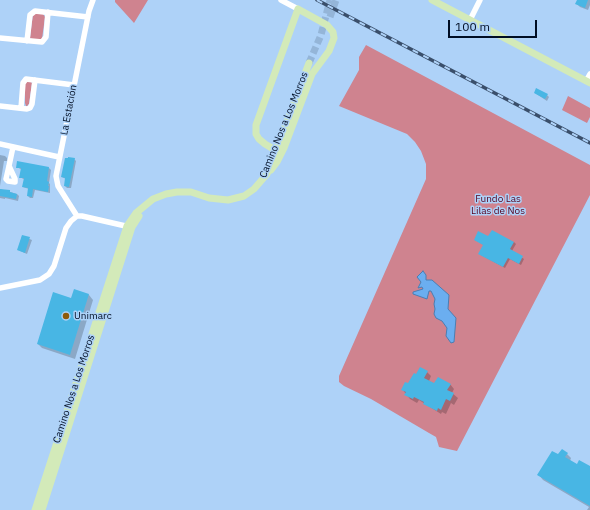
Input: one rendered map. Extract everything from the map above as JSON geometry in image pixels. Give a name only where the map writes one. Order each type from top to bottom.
[{"type":"main road","points":[[432,0],[588,82]]},
{"type":"main road","points":[[266,174],[277,162],[284,148],[312,74],[329,51],[333,42],[333,32],[327,25],[298,9],[256,125],[256,134],[259,139],[275,150]]},
{"type":"main road","name":"Camino Nos a Los Morros","points":[[35,510],[56,452],[130,227],[145,205],[163,195],[177,192],[191,192],[209,198],[223,200],[239,198],[254,189],[266,174],[309,63]]},
{"type":"main road","name":"Camino Nos a Los Morros","points":[[42,510],[56,452]]},
{"type":"street","name":"La Estación","points":[[77,216],[57,184],[56,176],[88,17],[93,0]]},
{"type":"street","points":[[281,0],[298,9]]},
{"type":"street","points":[[470,20],[480,0]]},
{"type":"street","points":[[27,41],[31,13],[36,11],[88,17]]},
{"type":"street","points":[[0,38],[40,42],[45,40],[48,12]]},
{"type":"street","points":[[588,82],[590,74]]},
{"type":"street","points":[[21,108],[24,82],[27,79],[74,85]]},
{"type":"street","points":[[0,106],[27,109],[31,106],[35,80]]},
{"type":"street","points":[[0,144],[59,156]]},
{"type":"street","points":[[8,166],[13,147]]},
{"type":"street","points":[[0,288],[40,280],[49,274],[53,269],[66,228],[77,216],[130,227]]},
{"type":"green space","points":[[115,0],[148,0],[134,23],[115,2]]},
{"type":"green space","points":[[33,14],[43,14],[45,17],[42,39],[30,38]]},
{"type":"green space","name":"Fundo Las Lilas de Nos","points":[[366,45],[590,165],[590,195],[457,451],[439,447],[436,437],[339,382],[339,376],[426,179],[426,164],[421,151],[407,134],[339,106],[359,70],[359,57]]},
{"type":"green space","points":[[25,82],[32,83],[29,104],[27,106],[25,103]]},
{"type":"green space","points":[[568,96],[590,108],[590,117],[587,123],[562,110]]},
{"type":"water","points":[[423,271],[426,275],[426,280],[432,280],[449,295],[448,309],[456,318],[454,342],[451,343],[446,336],[447,328],[442,321],[436,318],[434,314],[435,299],[431,291],[429,291],[427,299],[413,294],[413,292],[423,289],[422,287],[418,288],[421,282],[417,277]]},
{"type":"building","points":[[577,0],[588,0],[585,8],[575,4]]},
{"type":"building","points":[[536,88],[548,94],[545,99],[534,93]]},
{"type":"building","points":[[65,158],[75,158],[69,187],[64,186],[65,178],[61,177]]},
{"type":"building","points":[[17,161],[49,167],[47,181],[49,182],[48,192],[33,189],[32,197],[27,196],[28,188],[22,187],[24,178],[19,178],[21,168],[16,168]]},
{"type":"building","points":[[0,189],[10,190],[10,192],[17,194],[16,199],[0,196]]},
{"type":"building","points":[[492,230],[514,242],[510,249],[523,256],[519,264],[508,258],[503,267],[478,254],[483,245],[474,240],[478,231],[488,236]]},
{"type":"building","points":[[22,235],[30,237],[25,253],[17,250]]},
{"type":"building","points":[[74,289],[89,294],[70,355],[37,344],[53,292],[71,298]]},
{"type":"building","points":[[420,367],[428,371],[424,378],[434,383],[438,377],[451,384],[447,390],[454,393],[450,401],[446,399],[441,410],[438,408],[437,411],[423,404],[424,402],[414,397],[413,399],[404,395],[406,392],[401,390],[405,382],[408,383]]},
{"type":"building","points":[[562,449],[568,453],[565,457],[577,464],[579,460],[590,466],[590,506],[537,475],[552,451],[558,454]]},
{"type":"tunnel","points":[[309,63],[321,35],[330,0]]},
{"type":"tunnel","points":[[330,17],[336,0]]},
{"type":"railway","points":[[317,0],[590,143]]},
{"type":"place","name":"Unimarc","points":[[66,316]]}]
